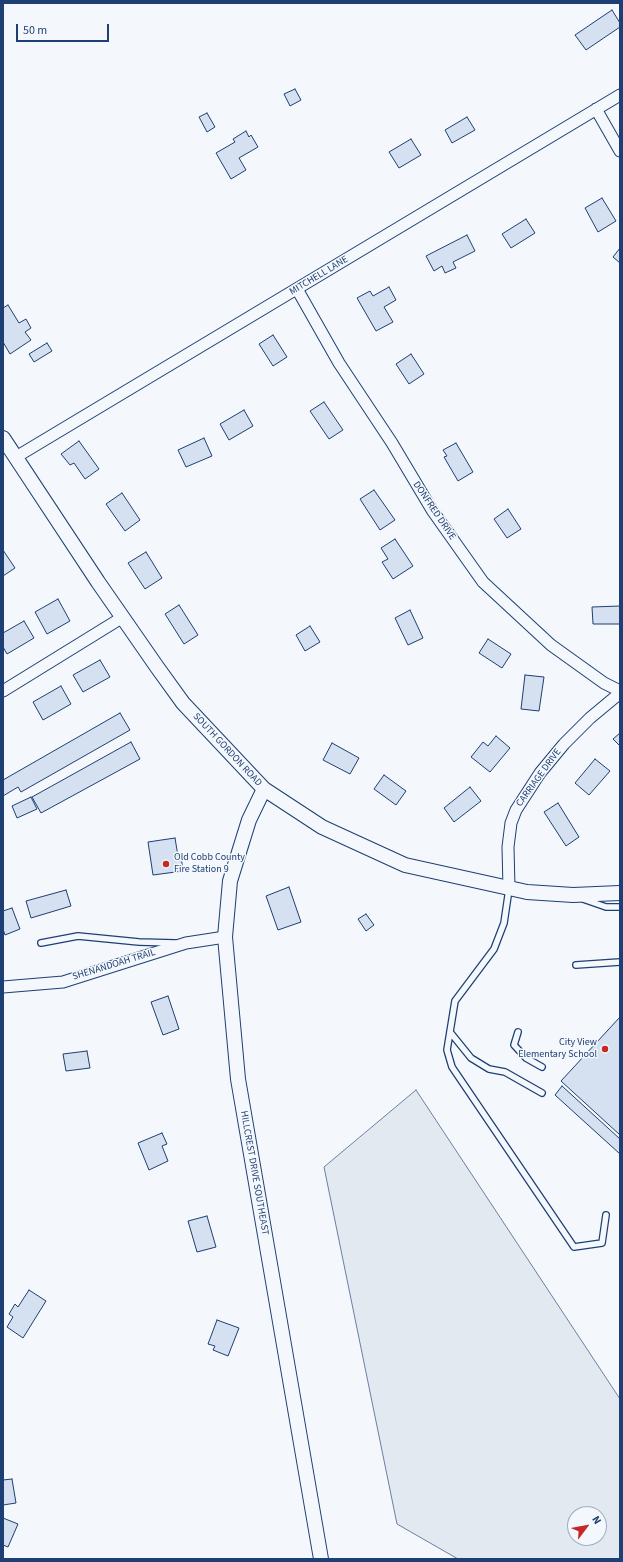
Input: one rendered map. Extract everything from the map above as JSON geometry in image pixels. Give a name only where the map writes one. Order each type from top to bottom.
[{"type":"street","name":"MITCHELL LANE","points":[[16,457],[620,95]]},
{"type":"street","points":[[596,109],[620,151]]},
{"type":"street","name":"DONFRED DRIVE","points":[[297,289],[339,363],[392,443],[432,510],[483,582],[551,645],[604,683],[620,692]]},
{"type":"street","name":"SOUTH GORDON ROAD","points":[[3,438],[157,668],[184,703],[264,789],[322,827],[405,865],[527,892],[573,895],[620,893]]},
{"type":"street","points":[[3,691],[123,617]]},
{"type":"street","name":"CARRIAGE DRIVE","points":[[509,888],[508,847],[511,823],[516,810],[540,773],[564,744],[590,718],[620,692]]},
{"type":"street","name":"HILLCREST DRIVE SOUTHEAST","points":[[264,789],[249,820],[230,881],[225,937],[238,1079],[321,1559]]},
{"type":"street","name":"SHENANDOAH TRAIL","points":[[3,987],[63,982],[186,943],[225,937]]},
{"type":"lane","points":[[509,888],[504,923],[494,949],[455,1001],[447,1050],[452,1067],[574,1247],[602,1243],[606,1215]]},
{"type":"lane","points":[[573,895],[606,907],[620,907]]},
{"type":"lane","points":[[41,943],[78,936],[139,942],[186,943]]},
{"type":"lane","points":[[576,966],[620,962]]},
{"type":"lane","points":[[450,1032],[471,1058],[488,1069],[505,1072],[542,1093]]},
{"type":"lane","points":[[518,1032],[514,1045],[526,1058],[542,1067]]},
{"type":"shaded area","points":[[416,1090],[620,1399],[620,1559],[458,1559],[397,1524],[324,1167]]},
{"type":"building","points":[[612,10],[620,23],[620,27],[586,50],[575,35]]},
{"type":"building","points":[[295,89],[301,100],[290,106],[284,94]]},
{"type":"building","points":[[207,113],[215,127],[207,132],[199,117]]},
{"type":"building","points":[[467,117],[475,130],[452,143],[445,130]]},
{"type":"building","points":[[246,131],[249,137],[251,135],[258,147],[239,158],[246,170],[231,179],[216,153],[235,142],[233,139]]},
{"type":"building","points":[[411,139],[421,155],[399,168],[389,152]]},
{"type":"building","points":[[602,198],[616,221],[598,232],[585,208]]},
{"type":"building","points":[[526,219],[535,233],[511,248],[502,234]]},
{"type":"building","points":[[467,235],[475,251],[453,262],[456,268],[445,273],[442,266],[434,271],[426,256]]},
{"type":"building","points":[[620,248],[620,263],[613,257]]},
{"type":"building","points":[[389,287],[396,300],[384,307],[393,322],[376,331],[357,298],[370,291],[373,296]]},
{"type":"building","points":[[8,305],[19,323],[26,319],[31,328],[25,332],[31,340],[10,354],[3,342],[3,308]]},
{"type":"building","points":[[273,335],[287,357],[273,366],[259,344]]},
{"type":"building","points":[[47,343],[52,351],[34,362],[29,354]]},
{"type":"building","points":[[411,354],[424,374],[409,384],[396,364]]},
{"type":"building","points":[[324,402],[343,430],[329,439],[310,411]]},
{"type":"building","points":[[244,410],[253,426],[229,440],[220,424]]},
{"type":"building","points":[[204,438],[212,456],[186,467],[178,450]]},
{"type":"building","points":[[79,441],[99,469],[85,479],[74,463],[70,465],[61,454]]},
{"type":"building","points":[[456,443],[473,472],[458,481],[444,457],[447,456],[443,450]]},
{"type":"building","points":[[374,490],[395,520],[380,530],[360,499]]},
{"type":"building","points":[[122,493],[140,520],[125,531],[106,504]]},
{"type":"building","points":[[508,509],[521,529],[507,538],[494,519]]},
{"type":"building","points":[[395,539],[413,566],[393,579],[382,562],[388,559],[381,548]]},
{"type":"building","points":[[3,550],[15,568],[3,576]]},
{"type":"building","points":[[146,552],[162,578],[145,589],[128,563]]},
{"type":"building","points":[[58,599],[70,621],[47,634],[35,612]]},
{"type":"building","points":[[179,605],[198,635],[184,644],[165,614]]},
{"type":"building","points":[[620,606],[620,624],[593,624],[592,607]]},
{"type":"building","points":[[410,610],[423,638],[408,645],[395,618]]},
{"type":"building","points":[[24,621],[34,638],[7,654],[3,647],[3,633]]},
{"type":"building","points":[[310,626],[320,642],[305,651],[296,635]]},
{"type":"building","points":[[488,639],[511,654],[502,668],[479,653]]},
{"type":"building","points":[[100,660],[110,677],[83,692],[73,675]]},
{"type":"building","points":[[525,675],[544,677],[539,711],[521,709]]},
{"type":"building","points":[[61,686],[71,704],[43,720],[33,702]]},
{"type":"building","points":[[120,713],[130,730],[21,792],[18,787],[3,796],[3,780]]},
{"type":"building","points":[[620,733],[620,746],[613,739]]},
{"type":"building","points":[[496,736],[510,748],[490,772],[471,757],[483,742],[488,746]]},
{"type":"building","points":[[131,742],[140,759],[41,813],[32,797]]},
{"type":"building","points":[[332,743],[359,758],[350,774],[323,760]]},
{"type":"building","points":[[595,759],[610,771],[589,795],[575,783]]},
{"type":"building","points":[[384,775],[406,791],[396,805],[374,789]]},
{"type":"building","points":[[470,787],[481,801],[454,822],[444,808]]},
{"type":"building","points":[[31,797],[37,809],[17,818],[12,806]]},
{"type":"building","points":[[558,803],[579,837],[566,846],[544,812]]},
{"type":"building","name":"Old Cobb County Fire Station 9","points":[[175,838],[178,856],[181,856],[183,871],[153,875],[148,842]]},
{"type":"building","points":[[289,887],[301,922],[278,930],[266,896]]},
{"type":"building","points":[[66,890],[71,906],[31,918],[26,901]]},
{"type":"building","points":[[12,908],[20,929],[5,935],[3,929],[3,911]]},
{"type":"building","points":[[366,914],[374,925],[366,931],[358,919]]},
{"type":"building","points":[[168,996],[179,1029],[163,1035],[151,1002]]},
{"type":"building","name":"City View Elementary School","points":[[620,1017],[620,1135],[561,1081]]},
{"type":"building","points":[[87,1051],[90,1068],[66,1071],[63,1054]]},
{"type":"building","points":[[562,1086],[620,1139],[620,1154],[555,1095]]},
{"type":"building","points":[[162,1133],[167,1144],[162,1146],[168,1161],[149,1170],[138,1143]]},
{"type":"building","points":[[207,1216],[216,1247],[197,1252],[188,1221]]},
{"type":"building","points":[[29,1290],[46,1301],[23,1338],[7,1327],[13,1317],[9,1314],[15,1304],[18,1307]]},
{"type":"building","points":[[217,1320],[239,1328],[228,1356],[213,1350],[215,1346],[208,1344]]},
{"type":"building","points":[[12,1479],[16,1503],[3,1505],[3,1480]]},
{"type":"building","points":[[3,1518],[18,1524],[8,1547],[3,1545]]},
{"type":"place","name":"Old Cobb County Fire Station 9","points":[[166,864]]},
{"type":"place","name":"City View Elementary School","points":[[605,1049]]}]
